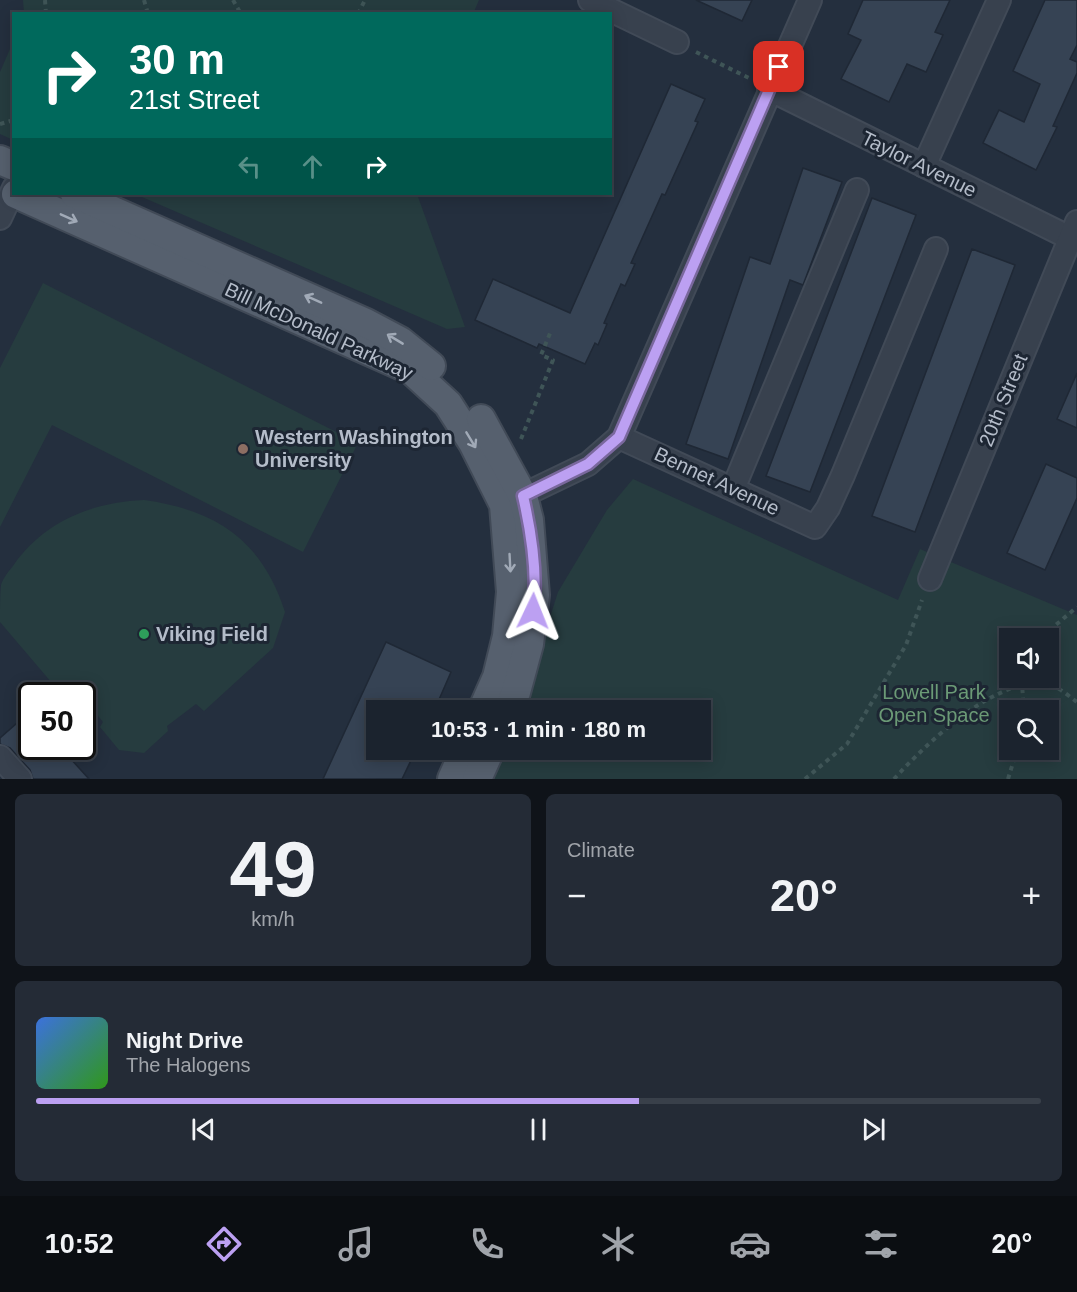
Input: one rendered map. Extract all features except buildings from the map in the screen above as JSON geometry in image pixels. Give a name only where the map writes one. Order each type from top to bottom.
[{"type":"main road","name":"Bill McDonald Parkway","points":[[0,160],[11,186]]},
{"type":"main road","name":"Bill McDonald Parkway","points":[[31,195],[411,370],[448,404],[529,520],[536,595],[529,644],[513,700]]},
{"type":"main road","name":"Bill McDonald Parkway","points":[[77,195],[366,322],[424,358],[466,399],[490,432],[514,500],[508,625],[497,677],[487,700]]},
{"type":"main road","points":[[452,779],[461,760]]},
{"type":"main road","points":[[477,779],[486,760]]},
{"type":"street","points":[[590,0],[620,6],[677,42]]},
{"type":"street","points":[[514,500],[588,464],[619,437],[760,84],[810,0]]},
{"type":"street","points":[[924,166],[999,0]]},
{"type":"street","name":"Taylor Avenue","points":[[760,84],[924,166],[1073,230]]},
{"type":"street","points":[[0,218],[11,186]]},
{"type":"street","points":[[733,489],[857,190]]},
{"type":"street","name":"20th Street","points":[[930,579],[1073,230]]},
{"type":"street","name":"Bennet Avenue","points":[[619,437],[815,527],[828,508],[843,475],[936,249]]},
{"type":"street","points":[[0,756],[20,779]]},
{"type":"path","points":[[677,42],[760,84]]},
{"type":"path","points":[[519,445],[553,360],[541,354],[551,331]]},
{"type":"path","points":[[805,779],[848,744],[906,645],[930,579]]},
{"type":"path","points":[[1052,628],[1077,607]]},
{"type":"path","points":[[894,779],[953,724],[988,700],[1014,688]]},
{"type":"path","points":[[1056,688],[1077,702]]},
{"type":"path","points":[[1008,779],[1014,760]]},
{"type":"green space","points":[[23,0],[479,0],[474,12],[24,12]]},
{"type":"green space","points":[[12,44],[12,139],[0,134],[0,72]]},
{"type":"green space","points":[[137,195],[417,195],[465,327],[447,329]]},
{"type":"green space","points":[[43,283],[358,443],[303,552],[52,425],[0,527],[0,368]]},
{"type":"green space","name":"Lowell Park Open Space","points":[[633,479],[898,600],[920,549],[1077,615],[1077,779],[494,779],[501,760],[711,760],[711,700],[524,700],[558,592],[607,510]]},
{"type":"green space","name":"Viking Field","points":[[144,500],[170,505],[214,521],[233,533],[263,566],[285,612],[273,648],[204,711],[196,704],[167,726],[168,731],[144,753],[119,750],[100,727],[103,722],[96,713],[96,682],[51,682],[0,622],[2,582],[25,551],[39,537],[70,517],[106,505]]},
{"type":"place","name":"Western Washington University","points":[[243,449]]},
{"type":"place","name":"Viking Field","points":[[144,634]]},
{"type":"route","points":[[533,611],[536,595],[529,520],[523,496],[588,464],[619,437],[779,67]]}]
